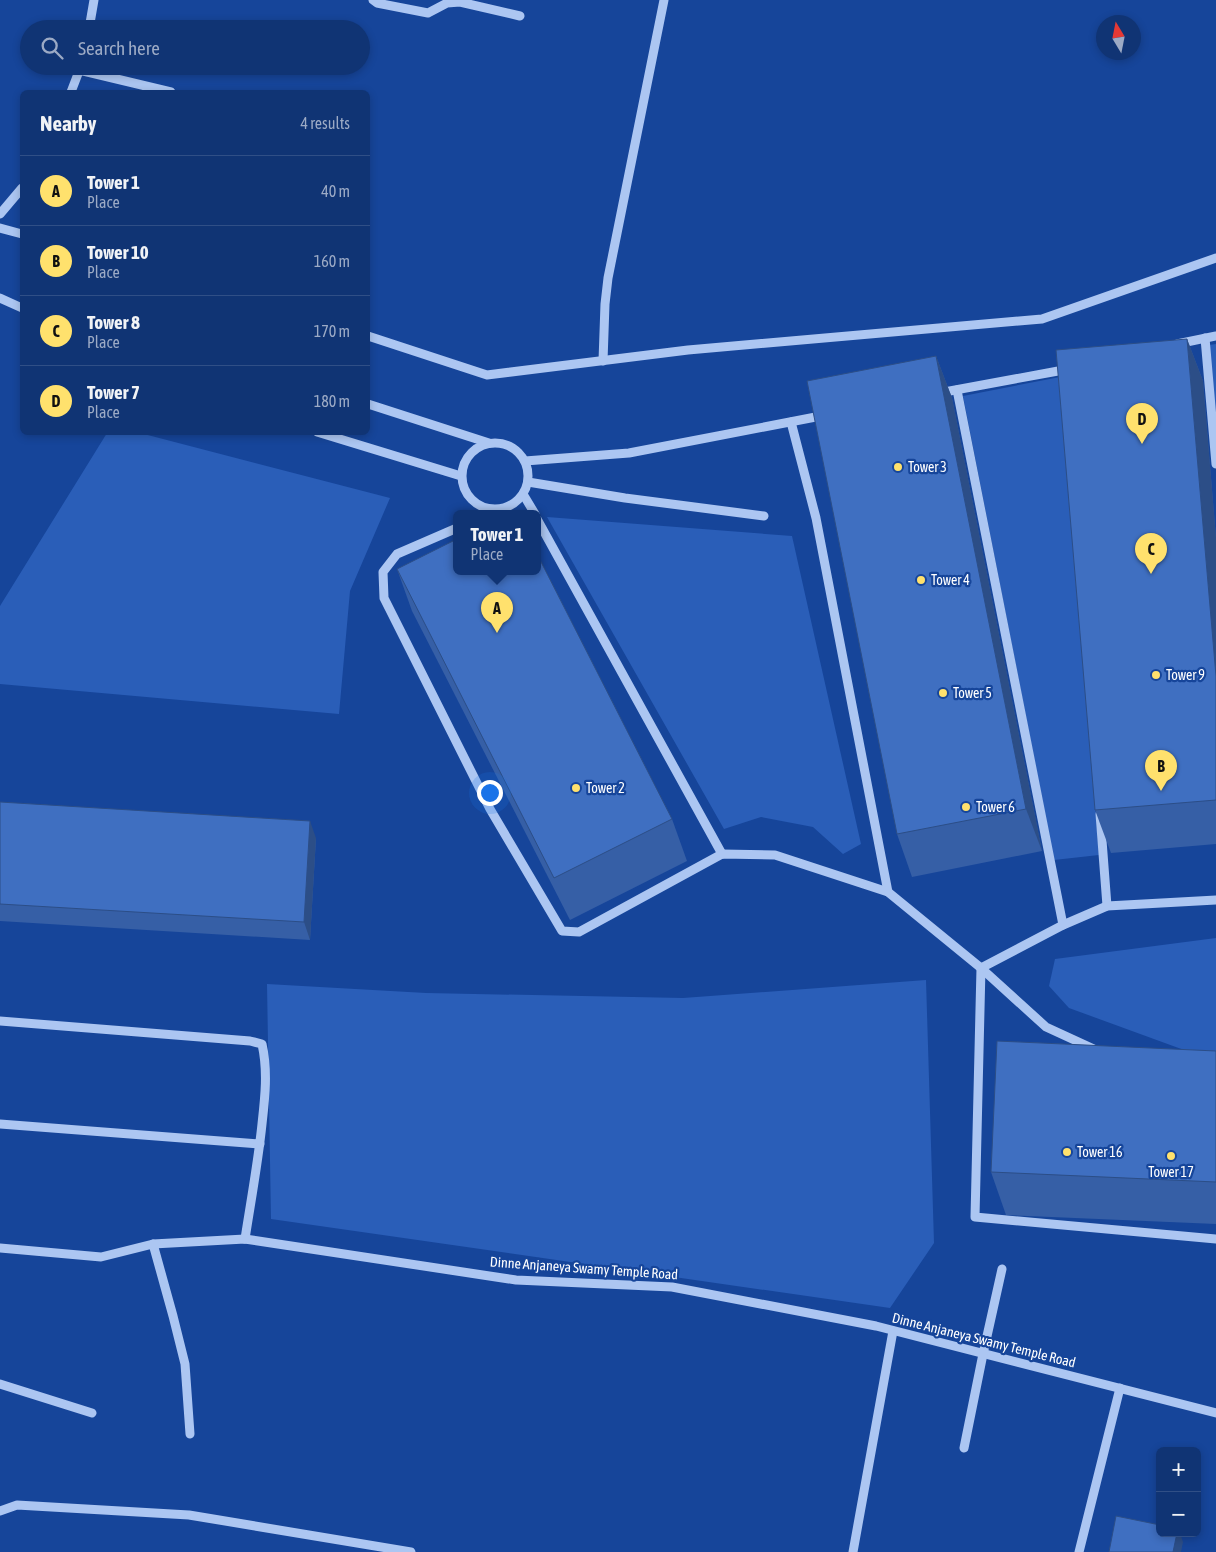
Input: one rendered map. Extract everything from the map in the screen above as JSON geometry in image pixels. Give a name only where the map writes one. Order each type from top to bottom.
[{"type":"street","points":[[91,20],[94,0]]},
{"type":"street","points":[[374,0],[386,5],[428,13],[447,3],[460,2],[520,16]]},
{"type":"street","points":[[603,361],[608,278],[664,0]]},
{"type":"street","points":[[72,90],[77,75]]},
{"type":"street","points":[[107,75],[163,90]]},
{"type":"street","points":[[0,214],[20,190]]},
{"type":"street","points":[[0,228],[20,233]]},
{"type":"street","points":[[370,337],[487,376],[688,350],[1042,319],[1216,258]]},
{"type":"street","points":[[0,298],[20,307]]},
{"type":"street","points":[[1167,347],[1216,336]]},
{"type":"street","points":[[1204,338],[1216,464]]},
{"type":"street","points":[[928,396],[1082,366]]},
{"type":"street","points":[[1064,370],[1064,380]]},
{"type":"street","points":[[957,390],[1063,924]]},
{"type":"street","points":[[370,405],[490,443]]},
{"type":"street","points":[[525,461],[629,453],[840,412]]},
{"type":"street","points":[[791,422],[816,518],[888,892]]},
{"type":"street","points":[[327,435],[462,476]]},
{"type":"street","points":[[498,510],[518,501],[528,482],[528,472],[525,461],[510,446],[490,443],[480,446],[466,458],[462,467],[463,486],[467,495],[474,502],[487,508],[502,508]]},
{"type":"street","points":[[528,482],[625,498],[764,516]]},
{"type":"street","points":[[523,494],[532,510]]},
{"type":"street","points":[[541,526],[722,854]]},
{"type":"street","points":[[453,530],[397,554],[383,572],[384,598],[490,809],[562,931],[579,932],[722,854],[775,855],[888,892],[981,968],[1046,1026],[1105,1054]]},
{"type":"street","points":[[1099,807],[1107,906]]},
{"type":"street","points":[[981,968],[1063,924],[1107,906],[1216,900]]},
{"type":"street","points":[[981,968],[975,1217],[1216,1239]]},
{"type":"street","points":[[0,1021],[250,1041],[262,1044],[265,1057],[266,1086],[260,1144],[245,1238]]},
{"type":"street","points":[[0,1124],[260,1144]]},
{"type":"street","name":"Dinne Anjaneya Swamy Temple Road","points":[[0,1248],[101,1257],[153,1244],[245,1238],[516,1280],[672,1287],[893,1331],[1216,1413]]},
{"type":"street","points":[[153,1244],[184,1364],[190,1434]]},
{"type":"street","points":[[964,1448],[982,1354],[1002,1269]]},
{"type":"street","points":[[853,1552],[893,1331]]},
{"type":"street","points":[[0,1384],[92,1413]]},
{"type":"street","points":[[1079,1552],[1120,1388]]},
{"type":"street","points":[[0,1511],[17,1505],[189,1515],[411,1552]]},
{"type":"shaded area","points":[[1216,344],[1216,416],[1209,345]]},
{"type":"shaded area","points":[[1060,377],[1099,855],[1054,860],[963,396]]},
{"type":"shaded area","points":[[106,435],[148,435],[390,498],[350,591],[339,714],[0,684],[0,606]]},
{"type":"shaded area","points":[[547,517],[792,536],[861,844],[843,854],[813,827],[761,817],[724,829]]},
{"type":"shaded area","points":[[1216,938],[1216,1058],[1195,1054],[1069,1008],[1049,986],[1055,959]]},
{"type":"shaded area","points":[[926,980],[934,1243],[890,1308],[271,1219],[267,984],[426,993],[683,998]]},
{"type":"building","points":[[1187,339],[1216,676],[1216,800],[1095,810],[1056,350]]},
{"type":"building","points":[[936,356],[1026,809],[897,834],[807,381]]},
{"type":"building","points":[[453,541],[453,575],[541,575],[541,562],[672,819],[554,878],[397,569]]},
{"type":"building","points":[[0,802],[310,821],[304,922],[0,904]]},
{"type":"building","points":[[997,1041],[1216,1051],[1216,1182],[991,1172]]},
{"type":"building","points":[[1116,1516],[1156,1524],[1156,1537],[1176,1537],[1173,1552],[1109,1552]]},
{"type":"place","name":"Tower 7","points":[[1142,444]]},
{"type":"place","name":"Tower 3","points":[[898,467]]},
{"type":"place","name":"Tower 8","points":[[1151,574]]},
{"type":"place","name":"Tower 4","points":[[921,580]]},
{"type":"place","name":"Tower 1","points":[[497,633]]},
{"type":"place","name":"Tower 9","points":[[1156,675]]},
{"type":"place","name":"Tower 5","points":[[943,693]]},
{"type":"place","name":"Tower 2","points":[[576,788]]},
{"type":"place","name":"Tower 10","points":[[1161,791]]},
{"type":"place","name":"Tower 6","points":[[966,807]]},
{"type":"place","name":"Tower 16","points":[[1067,1152]]},
{"type":"place","name":"Tower 17","points":[[1171,1156]]}]
